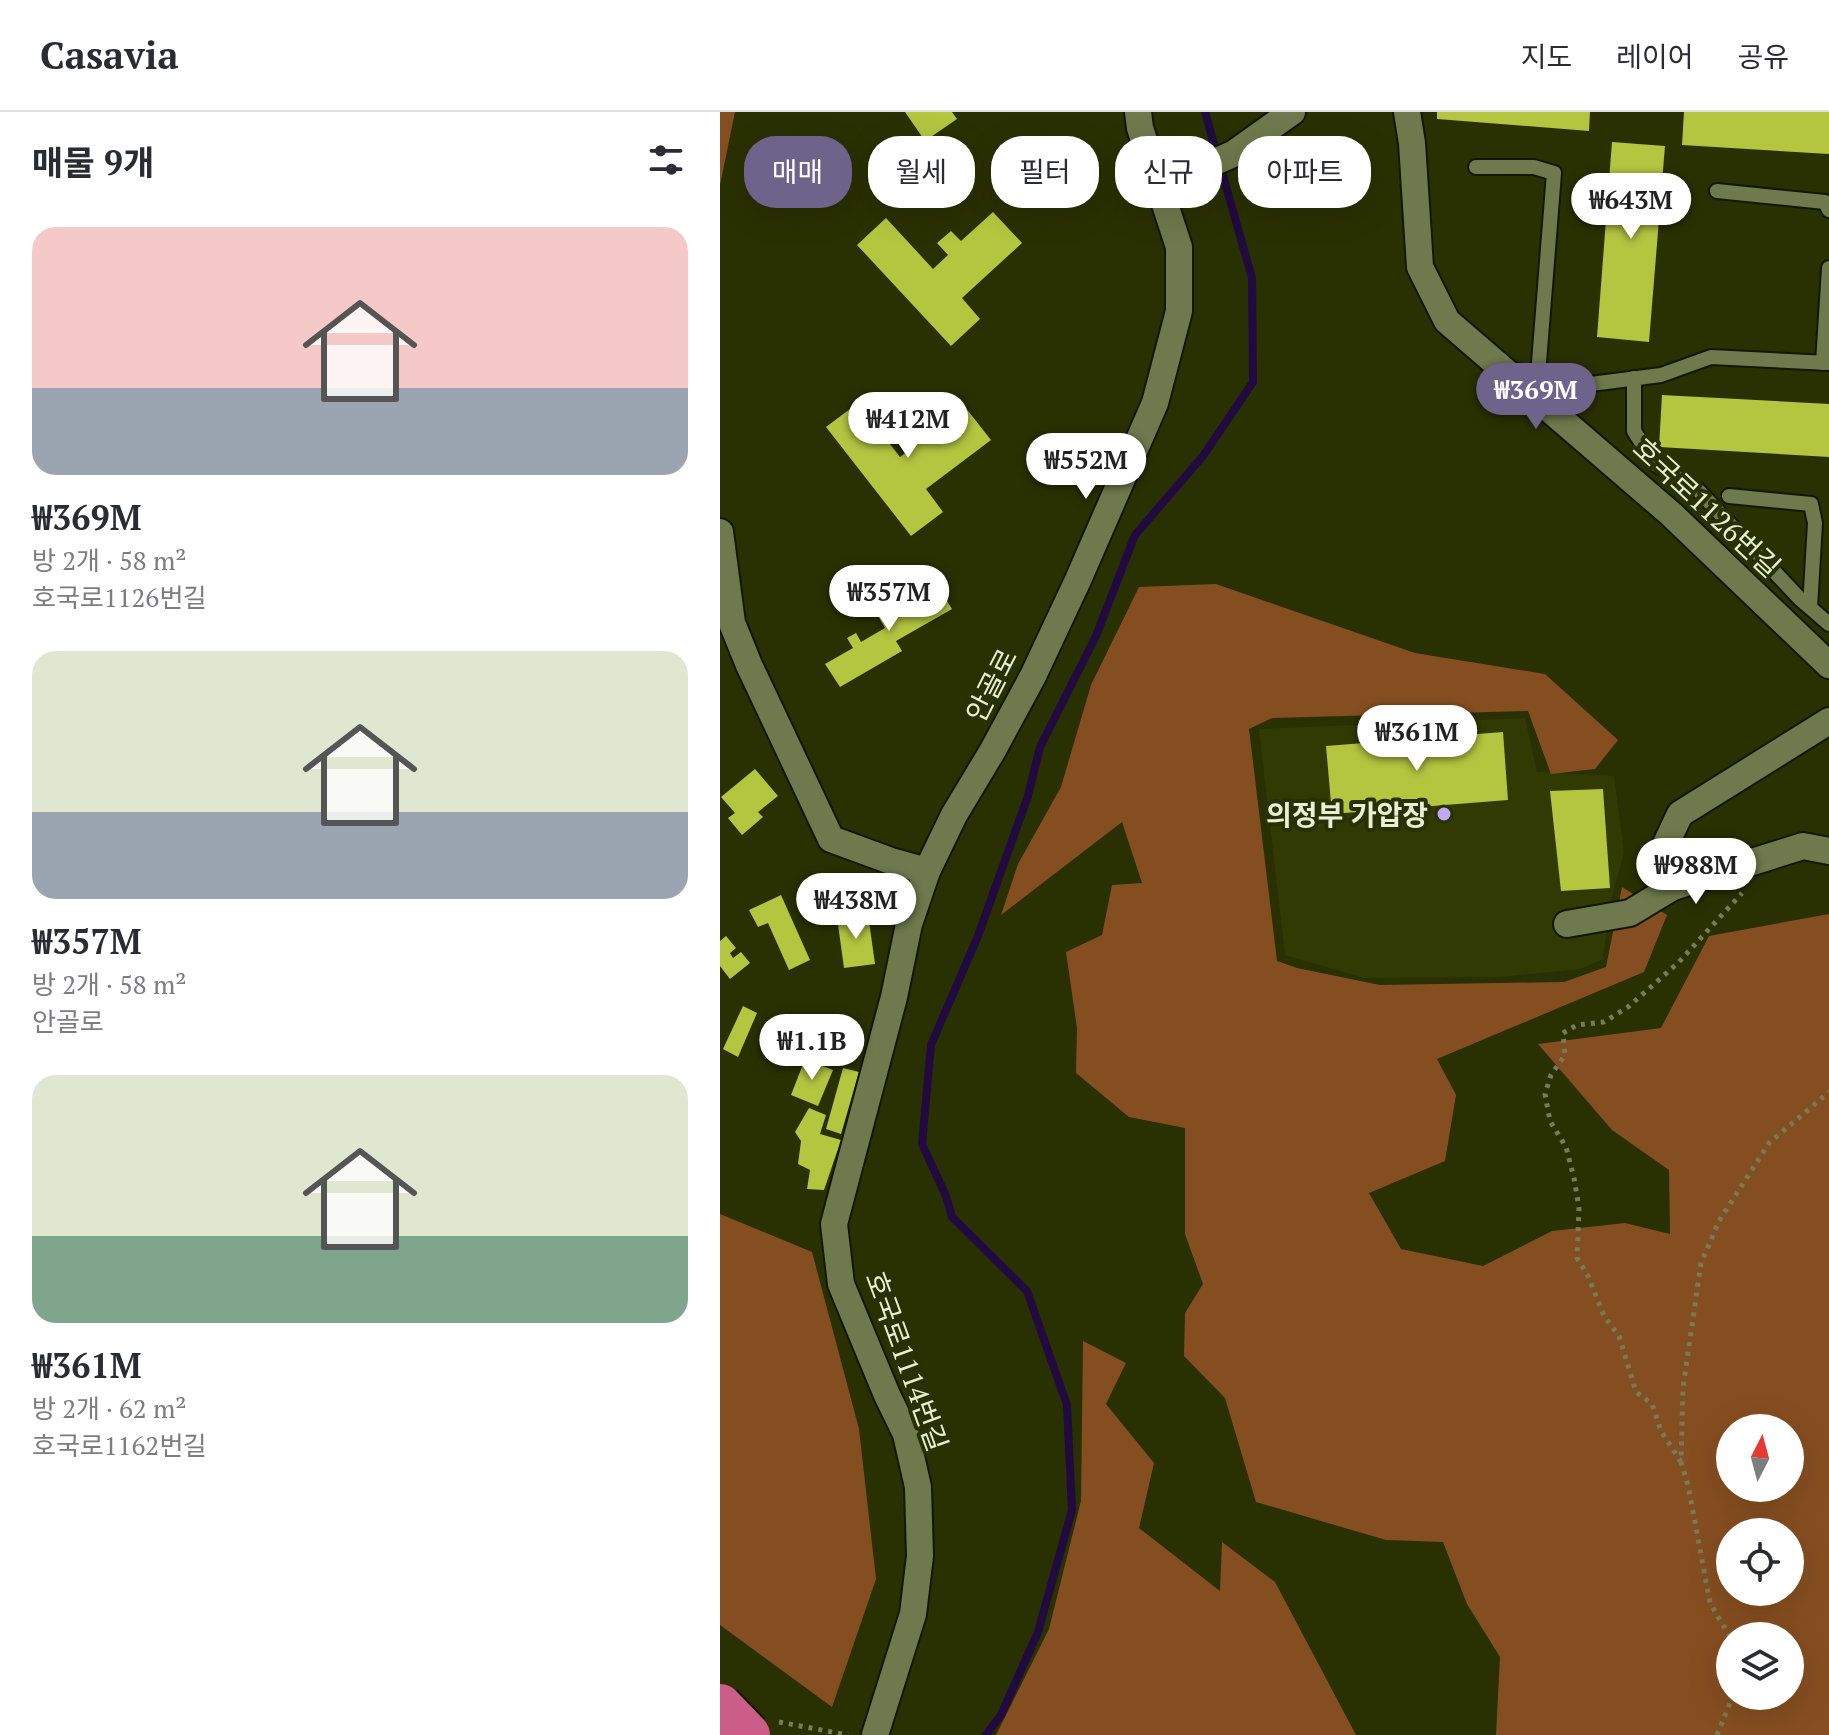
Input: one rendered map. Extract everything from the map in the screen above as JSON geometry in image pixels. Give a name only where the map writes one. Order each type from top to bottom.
[{"type":"highway","points":[[720,1706],[748,1735]]},
{"type":"street","name":"안골로","points":[[1138,112],[1143,136]]},
{"type":"street","name":"호국로1126번길","points":[[1407,112],[1420,267],[1447,321],[1671,514],[1829,665]]},
{"type":"street","points":[[1222,159],[1233,154],[1277,117]]},
{"type":"street","name":"안골로","points":[[927,871],[954,815],[1033,676],[1085,566],[1155,403],[1179,311],[1179,247],[1167,208]]},
{"type":"street","points":[[720,532],[732,623],[831,839],[927,871]]},
{"type":"street","points":[[1673,887],[1664,848],[1680,814],[1829,721]]},
{"type":"street","points":[[1567,924],[1630,913],[1673,887],[1803,846],[1829,851]]},
{"type":"street","name":"호국로1114번길","points":[[875,1735],[913,1614],[920,1556],[918,1487],[906,1434],[841,1284],[834,1224],[894,997],[909,924],[927,871]]},
{"type":"lane","points":[[1476,167],[1534,167],[1554,173],[1538,375]]},
{"type":"lane","points":[[1717,191],[1825,202],[1829,210]]},
{"type":"lane","points":[[1502,369],[1591,384],[1661,375],[1711,357],[1826,363],[1829,268]]},
{"type":"lane","points":[[1634,378],[1634,431],[1655,464],[1697,489],[1829,624]]},
{"type":"lane","points":[[1729,496],[1811,504],[1815,523],[1810,607]]},
{"type":"path","points":[[1721,1622],[1710,1603],[1681,1462],[1661,1431],[1652,1404],[1636,1392],[1619,1336],[1604,1316],[1577,1258],[1579,1208],[1574,1178],[1566,1147],[1550,1121],[1545,1094],[1551,1075],[1565,1055],[1563,1033],[1577,1025],[1604,1022],[1628,1007],[1668,972],[1745,890],[1755,861]]},
{"type":"path","points":[[1681,1462],[1683,1388],[1701,1263],[1719,1221],[1769,1143],[1829,1092]]},
{"type":"path","points":[[1717,1735],[1727,1710]]},
{"type":"shaded area","points":[[720,112],[735,112],[720,185]]},
{"type":"shaded area","points":[[1216,584],[1415,653],[1545,674],[1618,740],[1595,769],[1551,774],[1528,711],[1272,718],[1249,729],[1277,961],[1380,985],[1564,982],[1606,967],[1622,887],[1667,915],[1644,972],[1437,1059],[1456,1095],[1445,1161],[1369,1193],[1401,1249],[1483,1266],[1552,1231],[1625,1223],[1670,1234],[1669,1170],[1612,1130],[1538,1044],[1661,1028],[1709,936],[1829,914],[1829,1735],[1496,1735],[1500,1657],[1467,1604],[1443,1542],[1386,1540],[1256,1502],[1225,1398],[1184,1356],[1185,1313],[1203,1284],[1185,1234],[1185,1128],[1129,1117],[1076,1073],[1077,1028],[1066,952],[1102,935],[1112,885],[1142,883],[1122,822],[1001,915],[1018,864],[1061,787],[1091,685],[1139,587]]},
{"type":"shaded area","name":"의정부 가압장","points":[[1525,718],[1537,772],[1614,776],[1624,853],[1611,900],[1603,959],[1581,969],[1500,977],[1364,978],[1285,955],[1259,729]]},
{"type":"shaded area","points":[[720,1214],[812,1252],[859,1429],[876,1579],[832,1707],[720,1625]]},
{"type":"shaded area","points":[[1083,1341],[1126,1363],[1106,1404],[1154,1463],[1139,1528],[1220,1591],[1222,1542],[1275,1582],[1356,1735],[996,1735],[1049,1629],[1081,1501]]},
{"type":"building","points":[[905,112],[952,112],[957,119],[932,136],[922,136]]},
{"type":"building","points":[[1437,112],[1590,112],[1589,131],[1437,119]]},
{"type":"building","points":[[1684,112],[1829,112],[1829,154],[1682,145]]},
{"type":"building","points":[[1612,142],[1665,146],[1649,342],[1597,337]]},
{"type":"building","points":[[993,212],[1022,243],[962,298],[980,319],[951,346],[857,245],[886,218],[933,269],[948,255],[937,243],[951,231],[961,241]]},
{"type":"building","points":[[1662,395],[1829,404],[1829,457],[1659,447]]},
{"type":"building","points":[[858,403],[900,457],[916,445],[906,433],[921,421],[930,433],[965,407],[991,440],[926,489],[943,512],[911,536],[826,427]]},
{"type":"building","points":[[936,583],[952,609],[896,641],[902,651],[840,687],[825,664],[853,648],[847,638],[856,633],[861,642],[885,628],[878,616],[901,602],[895,593],[909,585],[914,595]]},
{"type":"building","points":[[1503,732],[1508,800],[1332,814],[1326,746]]},
{"type":"building","points":[[755,769],[778,796],[758,812],[763,817],[742,835],[728,818],[735,813],[721,797]]},
{"type":"building","points":[[1603,789],[1610,888],[1561,891],[1550,791]]},
{"type":"building","points":[[781,895],[810,960],[789,970],[768,923],[758,927],[749,910]]},
{"type":"building","points":[[868,914],[875,964],[844,968],[837,917]]},
{"type":"building","points":[[726,936],[736,948],[730,953],[733,958],[741,952],[750,963],[730,979],[720,966],[720,941]]},
{"type":"building","points":[[743,1006],[757,1013],[738,1057],[723,1049]]},
{"type":"building","points":[[805,1059],[833,1070],[818,1106],[791,1095]]},
{"type":"building","points":[[843,1068],[859,1072],[841,1134],[826,1129]]},
{"type":"building","points":[[809,1108],[826,1115],[820,1134],[841,1140],[824,1190],[807,1189],[810,1170],[798,1164],[801,1141],[795,1132]]},
{"type":"waterway","points":[[986,1735],[1001,1715],[1038,1632],[1072,1510],[1067,1405],[1027,1291],[952,1217],[946,1196],[922,1144],[931,1045],[978,936],[1028,796],[1040,747],[1096,636],[1135,535],[1203,456],[1253,382],[1252,278],[1205,112]]},
{"type":"place","name":"의정부 가압장","points":[[1444,814]]}]
